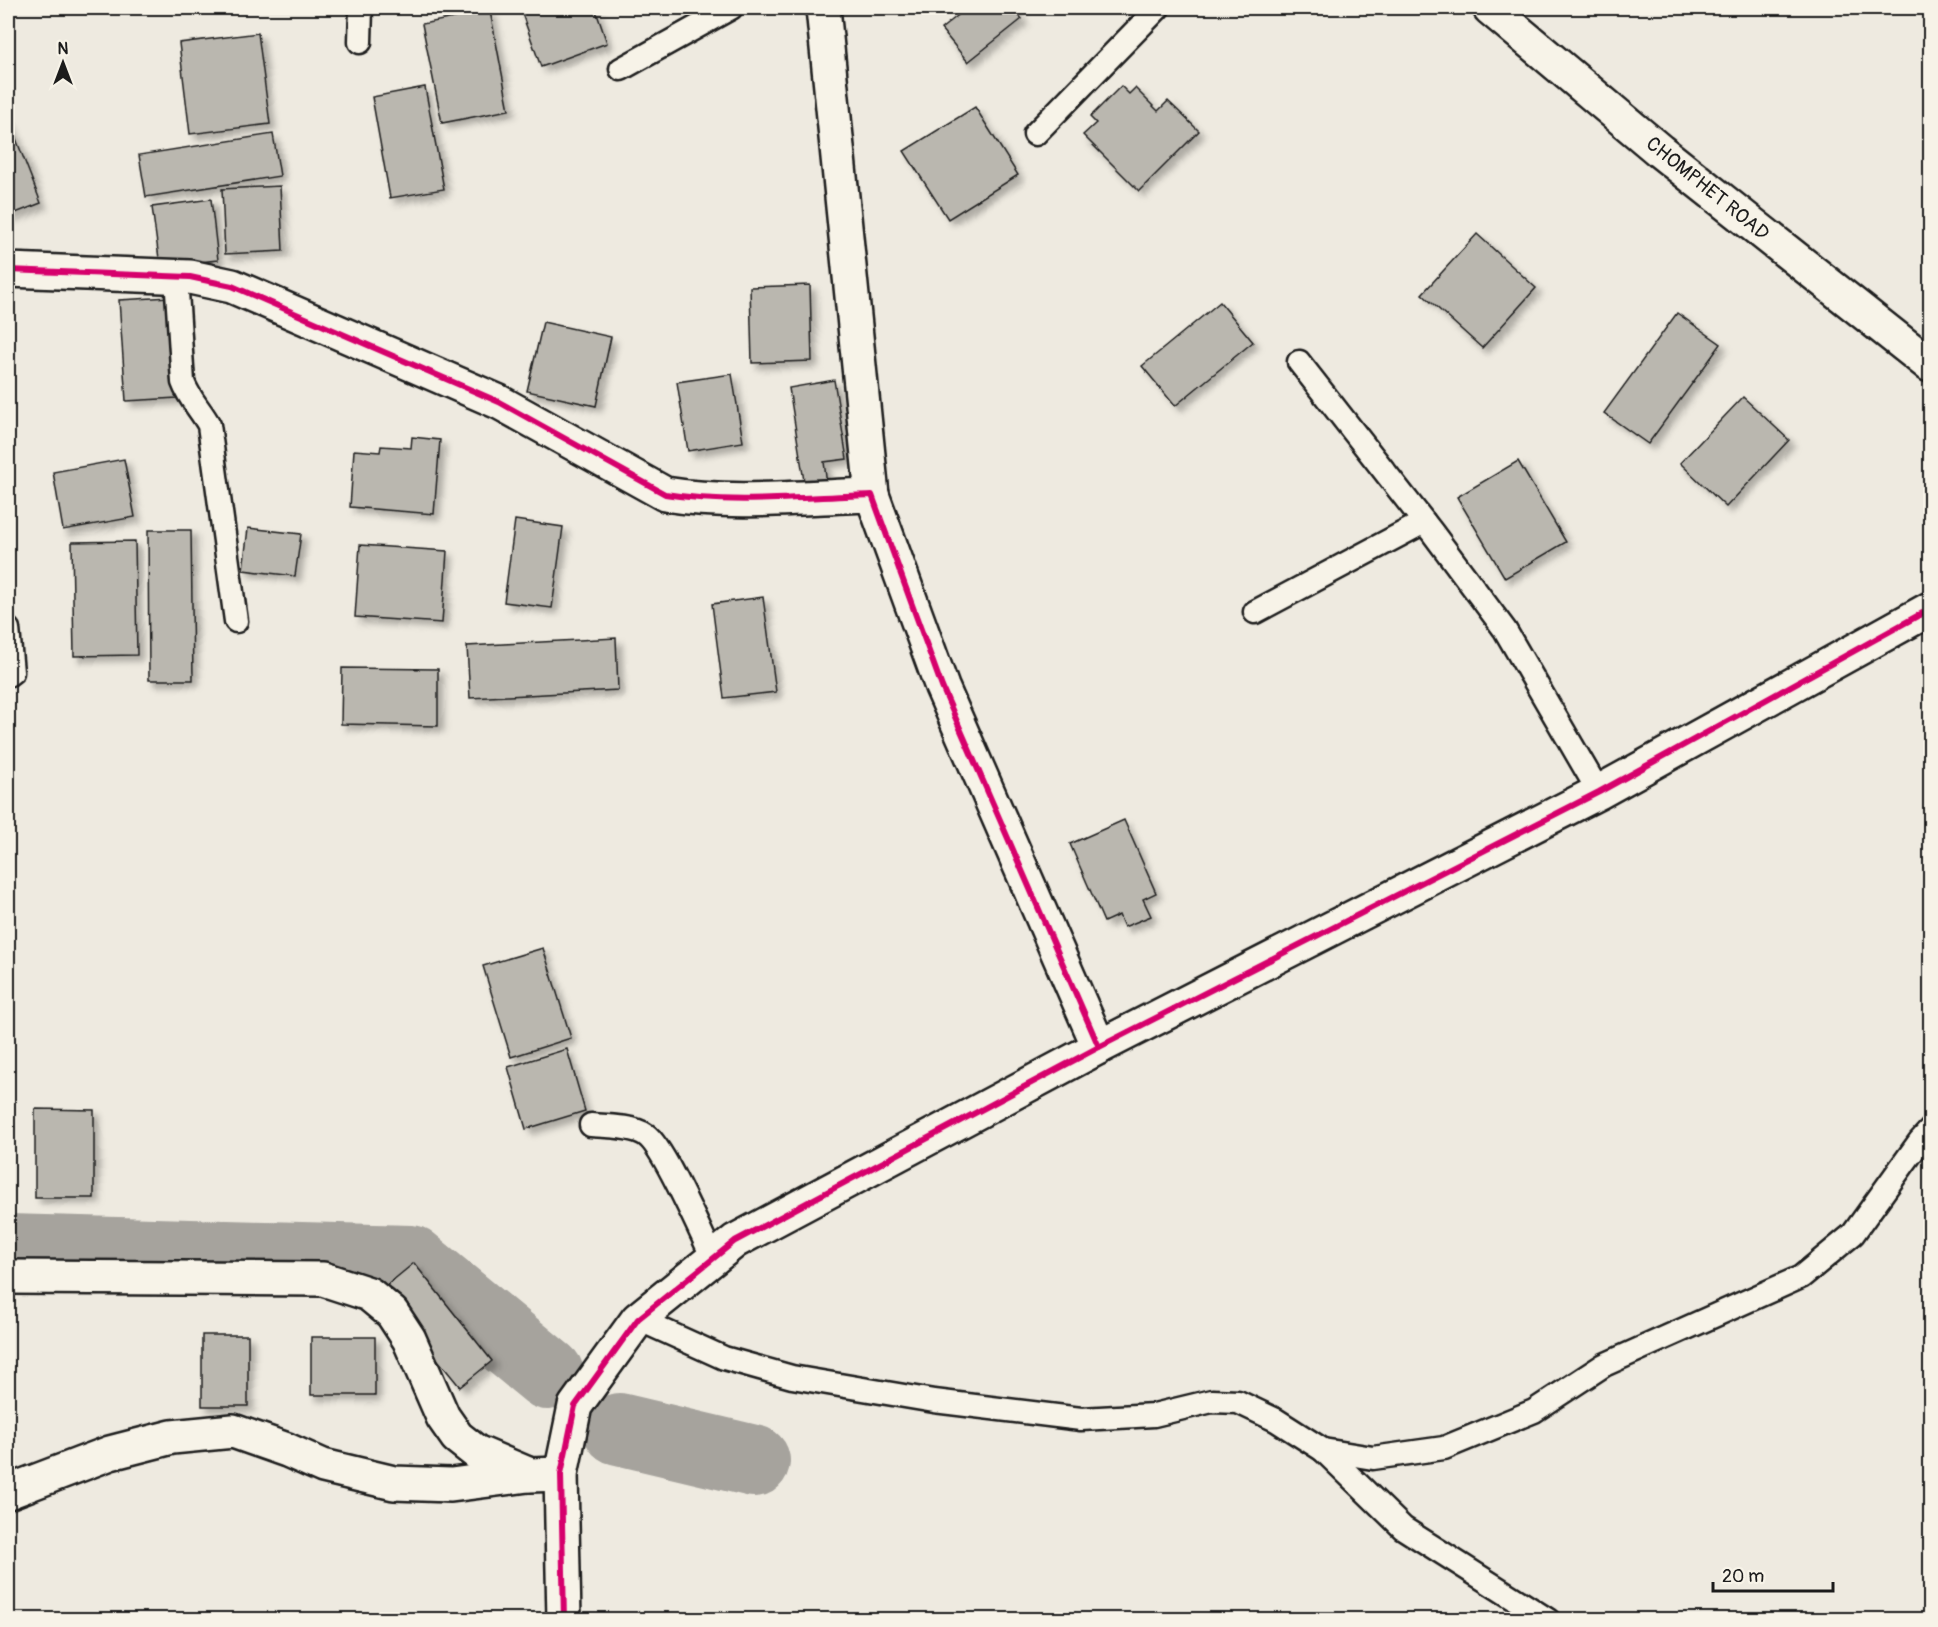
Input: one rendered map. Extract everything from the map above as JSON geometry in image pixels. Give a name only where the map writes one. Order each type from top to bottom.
[{"type":"street","points":[[823,8],[872,495],[942,687],[1099,1047]]},
{"type":"street","name":"CHOMPHET ROAD","points":[[1490,8],[1660,151],[1930,364]]},
{"type":"street","points":[[8,270],[190,277],[232,286],[499,402],[665,494],[739,499],[872,495]]},
{"type":"street","points":[[564,1620],[545,1475],[575,1406],[638,1319],[735,1241],[1099,1047],[1599,792],[1930,609]]},
{"type":"street","points":[[8,1277],[323,1279],[347,1285],[369,1294],[392,1313],[409,1339],[443,1417],[457,1437],[476,1452],[545,1475]]},
{"type":"street","points":[[8,1492],[110,1453],[172,1437],[233,1431],[287,1450],[323,1466],[394,1483],[451,1485],[545,1475]]},
{"type":"lane","points":[[360,42],[361,8]]},
{"type":"lane","points":[[621,69],[731,8]]},
{"type":"lane","points":[[1035,134],[1158,8]]},
{"type":"lane","points":[[8,270],[8,284]]},
{"type":"lane","points":[[176,277],[183,382],[187,394],[203,413],[209,425],[236,621]]},
{"type":"lane","points":[[1299,362],[1505,630],[1599,792]]},
{"type":"lane","points":[[1256,612],[1424,522]]},
{"type":"lane","points":[[8,629],[12,672],[8,675]]},
{"type":"lane","points":[[591,1125],[627,1129],[646,1135],[661,1152],[713,1258]]},
{"type":"lane","points":[[1323,1450],[1372,1458],[1444,1448],[1534,1411],[1604,1365],[1801,1277],[1853,1234],[1930,1130]]},
{"type":"lane","points":[[638,1319],[724,1358],[781,1374],[934,1401],[1082,1419],[1154,1415],[1212,1401],[1238,1402],[1276,1420],[1323,1450],[1403,1528],[1548,1620]]},
{"type":"building","points":[[520,8],[551,8],[552,12],[563,8],[595,8],[607,43],[541,67]]},
{"type":"building","points":[[967,8],[1013,8],[1022,19],[968,62],[941,29]]},
{"type":"building","points":[[490,11],[509,110],[442,123],[422,24]]},
{"type":"building","points":[[258,33],[270,124],[190,134],[179,43]]},
{"type":"building","points":[[1121,86],[1129,94],[1135,88],[1158,111],[1168,101],[1199,131],[1139,191],[1083,135],[1096,123],[1090,117]]},
{"type":"building","points":[[425,87],[444,189],[390,198],[372,97]]},
{"type":"building","points":[[975,107],[1018,175],[948,219],[904,151]]},
{"type":"building","points":[[8,118],[41,203],[8,216]]},
{"type":"building","points":[[273,134],[280,176],[146,197],[139,155]]},
{"type":"building","points":[[280,186],[283,251],[225,254],[222,189]]},
{"type":"building","points":[[211,199],[218,260],[160,266],[152,207]]},
{"type":"building","points":[[1477,234],[1536,288],[1482,348],[1422,294]]},
{"type":"building","points":[[810,285],[812,361],[752,363],[750,287]]},
{"type":"building","points":[[170,297],[177,398],[126,401],[119,300]]},
{"type":"building","points":[[1220,302],[1253,342],[1175,406],[1142,366]]},
{"type":"building","points":[[1677,313],[1721,344],[1648,444],[1604,413]]},
{"type":"building","points":[[543,322],[611,337],[596,406],[527,391]]},
{"type":"building","points":[[732,374],[743,442],[688,451],[677,382]]},
{"type":"building","points":[[834,380],[847,459],[824,462],[827,484],[805,487],[789,388]]},
{"type":"building","points":[[1743,397],[1789,440],[1726,507],[1680,463]]},
{"type":"building","points":[[412,437],[440,440],[434,514],[350,507],[354,450],[380,452],[381,446],[411,448]]},
{"type":"building","points":[[124,459],[135,517],[63,530],[53,472]]},
{"type":"building","points":[[1518,461],[1566,542],[1505,578],[1457,497]]},
{"type":"building","points":[[515,520],[563,527],[552,608],[504,602]]},
{"type":"building","points":[[248,528],[301,534],[295,576],[243,570]]},
{"type":"building","points":[[148,530],[191,530],[193,680],[149,680]]},
{"type":"building","points":[[135,541],[137,655],[74,656],[72,542]]},
{"type":"building","points":[[360,545],[447,551],[442,623],[355,617]]},
{"type":"building","points":[[763,597],[776,692],[724,698],[712,604]]},
{"type":"building","points":[[616,638],[618,690],[470,698],[467,646]]},
{"type":"building","points":[[342,668],[438,669],[438,726],[341,724]]},
{"type":"building","points":[[1124,820],[1156,893],[1143,899],[1151,916],[1124,927],[1119,915],[1104,922],[1070,844]]},
{"type":"building","points":[[543,948],[571,1038],[511,1057],[483,966]]},
{"type":"building","points":[[567,1049],[585,1111],[526,1129],[508,1067]]},
{"type":"building","points":[[35,1109],[94,1110],[94,1198],[35,1198]]},
{"type":"building","points":[[414,1263],[492,1361],[460,1387],[381,1290]]},
{"type":"building","points":[[202,1335],[248,1335],[248,1406],[202,1406]]},
{"type":"building","points":[[311,1337],[375,1337],[375,1395],[311,1395]]},
{"type":"waterway","points":[[8,1250],[411,1261],[548,1374]]},
{"type":"waterway","points":[[619,1429],[754,1461]]},
{"type":"cycle path","points":[[8,270],[190,277],[232,286],[499,402],[665,494],[742,500],[872,495],[942,687],[1099,1047]]},
{"type":"cycle path","points":[[564,1620],[561,1474],[575,1406],[638,1319],[735,1241],[1099,1047],[1599,792],[1930,609]]}]
